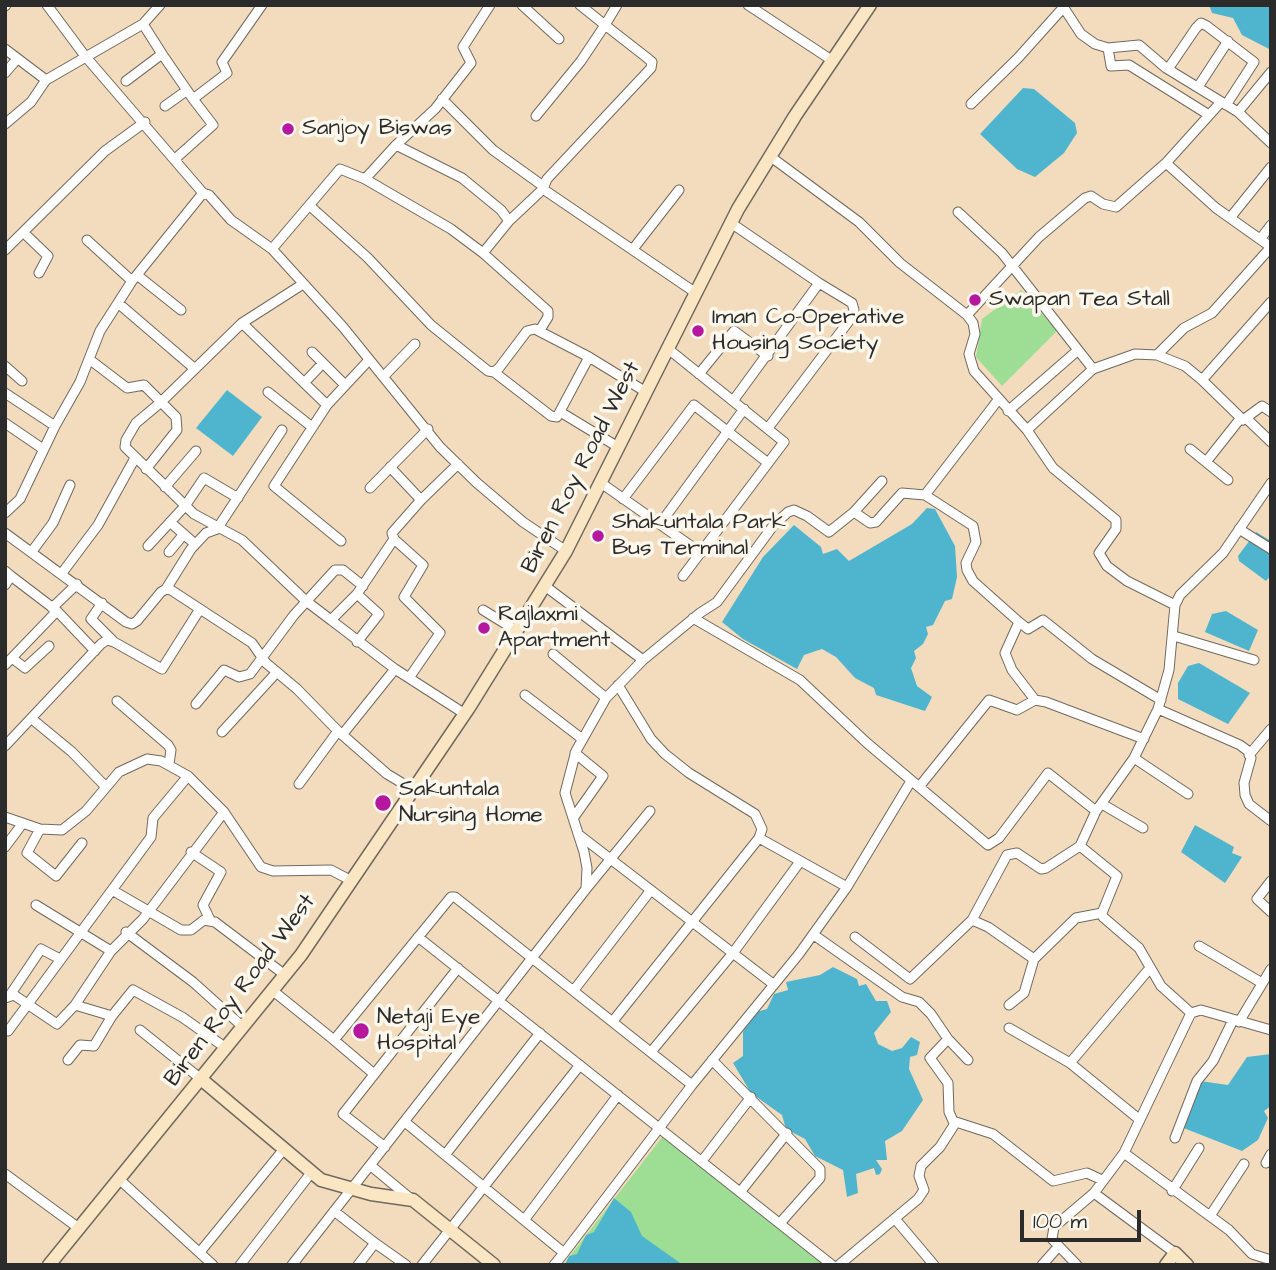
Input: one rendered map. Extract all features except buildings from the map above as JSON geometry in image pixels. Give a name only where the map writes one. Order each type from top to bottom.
[{"type":"main road","name":"Biren Roy Road West","points":[[50,1265],[285,975],[465,714],[566,551],[731,223],[870,5]]},
{"type":"main road","points":[[201,1079],[311,1172],[332,1185],[413,1200],[494,1265]]},
{"type":"main road","points":[[1167,1265],[1175,1253],[1187,1265]]},
{"type":"street","points":[[47,5],[85,56],[145,122],[203,193],[209,195],[231,220],[272,248],[384,376],[440,447],[523,522],[566,551]]},
{"type":"street","points":[[5,124],[31,102],[46,80],[143,24],[160,5]]},
{"type":"street","points":[[165,106],[227,73],[222,62],[262,5]]},
{"type":"street","points":[[365,179],[442,99],[471,63],[472,59],[463,47],[490,5]]},
{"type":"street","points":[[522,5],[559,39]]},
{"type":"street","points":[[483,253],[509,221],[543,188],[652,68],[652,62],[580,5]]},
{"type":"street","points":[[536,116],[581,61],[617,5]]},
{"type":"street","points":[[748,5],[832,61]]},
{"type":"street","points":[[971,104],[1018,58],[1062,7],[1081,34],[1108,48],[1135,43],[1168,69],[1238,112],[1271,144]]},
{"type":"street","points":[[967,315],[1039,237],[1085,198],[1091,196],[1103,204],[1116,207],[1166,163],[1209,115],[1224,103],[1254,62],[1201,23],[1168,69]]},
{"type":"street","points":[[143,24],[189,95],[213,125],[175,159]]},
{"type":"street","points":[[1198,87],[1228,41]]},
{"type":"street","points":[[1108,48],[1111,66],[1129,65],[1209,115]]},
{"type":"street","points":[[5,49],[46,80]]},
{"type":"street","points":[[126,81],[162,54]]},
{"type":"street","points":[[5,73],[17,59]]},
{"type":"street","points":[[1238,112],[1271,72]]},
{"type":"street","points":[[442,99],[493,150],[543,188],[696,293]]},
{"type":"street","points":[[5,250],[106,151],[145,122]]},
{"type":"street","points":[[396,145],[471,184],[509,221]]},
{"type":"street","points":[[771,157],[859,222],[900,263],[967,315],[973,323],[975,334],[969,363],[998,400],[1027,430],[1053,468],[1116,520],[1116,529],[1099,553],[1107,566],[1127,581],[1175,605]]},
{"type":"street","points":[[1157,355],[1184,328],[1212,313],[1271,247],[1230,218],[1166,163]]},
{"type":"street","points":[[1230,218],[1271,167]]},
{"type":"street","points":[[272,248],[340,169],[365,179],[451,229],[483,253],[548,310],[548,317],[540,330]]},
{"type":"street","points":[[633,249],[679,190]]},
{"type":"street","points":[[5,513],[20,499],[43,449],[74,394],[100,331],[134,278],[203,193]]},
{"type":"street","points":[[310,206],[368,258],[430,325],[482,368],[494,372],[551,416],[557,417],[562,413],[589,357]]},
{"type":"street","points":[[958,212],[1002,253],[1093,369]]},
{"type":"street","points":[[731,223],[852,303],[852,317],[768,428]]},
{"type":"street","points":[[1261,238],[1271,225]]},
{"type":"street","points":[[23,232],[48,256],[38,273]]},
{"type":"street","points":[[86,240],[134,278],[181,310]]},
{"type":"street","points":[[733,401],[819,282]]},
{"type":"street","points":[[217,529],[185,506],[146,469],[125,447],[126,440],[136,423],[242,323],[303,285]]},
{"type":"street","points":[[1202,380],[1271,302]]},
{"type":"street","points":[[118,303],[195,369]]},
{"type":"street","points":[[242,323],[327,405]]},
{"type":"street","points":[[494,372],[527,331],[540,330],[646,392]]},
{"type":"street","points":[[699,374],[734,331],[768,356]]},
{"type":"street","points":[[384,376],[415,344]]},
{"type":"street","points":[[667,348],[784,442],[683,576]]},
{"type":"street","points":[[1008,411],[1077,351]]},
{"type":"street","points":[[313,352],[345,385]]},
{"type":"street","points":[[1027,430],[1093,369],[1135,354],[1157,355],[1185,366],[1271,442]]},
{"type":"street","points":[[89,359],[127,388],[144,384],[176,417],[177,430],[146,469]]},
{"type":"street","points":[[341,541],[274,486],[276,478],[327,405],[369,360]]},
{"type":"street","points":[[304,383],[323,363]]},
{"type":"street","points":[[5,366],[22,381]]},
{"type":"street","points":[[5,393],[55,426]]},
{"type":"street","points":[[268,393],[312,427]]},
{"type":"street","points":[[925,495],[998,400]]},
{"type":"street","points":[[623,499],[694,405],[768,463]]},
{"type":"street","points":[[1206,462],[1243,419],[1262,406],[1271,412]]},
{"type":"street","points":[[660,524],[744,409]]},
{"type":"street","points":[[562,413],[618,447]]},
{"type":"street","points":[[5,423],[43,449]]},
{"type":"street","points":[[370,488],[428,429]]},
{"type":"street","points":[[217,529],[282,430]]},
{"type":"street","points":[[1190,449],[1228,480]]},
{"type":"street","points":[[165,487],[196,451]]},
{"type":"street","points":[[62,573],[92,534],[135,458]]},
{"type":"street","points":[[331,620],[363,586],[394,539],[395,528],[458,464]]},
{"type":"street","points":[[261,465],[276,478]]},
{"type":"street","points":[[390,467],[421,500]]},
{"type":"street","points":[[148,545],[185,506],[204,478],[238,498]]},
{"type":"street","points":[[586,889],[587,868],[565,793],[575,753],[606,698],[643,660],[693,618],[717,602],[773,526],[788,512],[794,510],[807,516],[829,532],[855,512],[882,481]]},
{"type":"street","points":[[601,483],[701,553]]},
{"type":"street","points":[[855,937],[910,979],[972,920],[1001,861],[1011,852],[1041,869],[1080,846],[1099,808],[1134,758],[1159,705],[1174,636],[1175,605],[1180,595],[1223,553],[1271,483]]},
{"type":"street","points":[[33,550],[53,523],[70,485]]},
{"type":"street","points":[[855,512],[873,523],[902,493],[925,495],[973,526],[976,542],[966,563],[973,581],[1028,629],[1043,620],[1159,705],[1240,745],[1249,755],[1250,766],[1244,783],[1245,795],[1249,804],[1271,821]]},
{"type":"street","points":[[170,522],[195,544]]},
{"type":"street","points":[[5,533],[33,550],[132,624],[166,589],[195,544],[206,533],[217,529],[225,530],[242,540],[306,601],[357,642],[465,714]]},
{"type":"street","points":[[1239,529],[1271,550]]},
{"type":"street","points":[[169,552],[184,534]]},
{"type":"street","points":[[394,539],[423,565],[404,597],[440,633],[409,678]]},
{"type":"street","points":[[196,704],[224,670],[245,677],[263,659],[306,601],[339,568],[363,586]]},
{"type":"street","points":[[7,577],[55,610],[95,651]]},
{"type":"street","points":[[50,646],[25,668],[9,662],[77,584]]},
{"type":"street","points":[[545,586],[643,660]]},
{"type":"street","points":[[166,589],[252,643],[263,659],[340,733],[387,774],[412,789]]},
{"type":"street","points":[[356,594],[379,614],[357,642]]},
{"type":"street","points":[[102,603],[91,619],[114,642]]},
{"type":"street","points":[[5,746],[107,640],[162,669],[200,609]]},
{"type":"street","points":[[483,610],[517,631]]},
{"type":"street","points":[[693,618],[800,680],[915,784],[988,845],[999,838],[1048,773],[1099,808],[1143,828]]},
{"type":"street","points":[[1019,622],[1004,653],[1012,670],[1035,700],[1144,739]]},
{"type":"street","points":[[1174,636],[1254,660]]},
{"type":"street","points":[[553,654],[606,698]]},
{"type":"street","points":[[299,784],[395,669]]},
{"type":"street","points":[[222,732],[277,673]]},
{"type":"street","points":[[613,1021],[759,838],[762,829],[755,814],[689,773],[664,754],[651,739],[618,685]]},
{"type":"street","points":[[525,695],[582,738]]},
{"type":"street","points":[[554,1265],[692,1085],[814,935],[915,784],[989,700],[1017,710],[1035,700]]},
{"type":"street","points":[[117,701],[168,745],[171,750],[169,764]]},
{"type":"street","points":[[32,719],[72,752],[104,786]]},
{"type":"street","points":[[1249,755],[1271,729]]},
{"type":"street","points":[[574,817],[603,776],[575,753]]},
{"type":"street","points":[[1134,758],[1188,794]]},
{"type":"street","points":[[5,817],[40,829],[62,830],[73,824],[104,786],[132,764],[147,759],[169,764],[188,776],[224,812],[261,867],[288,872],[328,869],[350,880]]},
{"type":"street","points":[[8,1031],[152,837],[153,818],[188,776]]},
{"type":"street","points":[[292,1265],[650,811]]},
{"type":"street","points":[[60,959],[41,949],[7,996],[28,1004],[57,1024],[75,1005],[111,951],[148,911],[224,812]]},
{"type":"street","points":[[5,847],[23,823]]},
{"type":"street","points":[[40,829],[27,853],[56,876],[82,843]]},
{"type":"street","points":[[577,833],[773,984]]},
{"type":"street","points":[[759,838],[799,863],[847,887]]},
{"type":"street","points":[[1080,846],[1117,876],[1102,912],[1106,921],[1139,948],[1168,995],[1191,1013]]},
{"type":"street","points":[[191,852],[221,873],[202,905],[210,920],[285,975]]},
{"type":"street","points":[[651,1052],[733,953],[799,863]]},
{"type":"street","points":[[1271,881],[1257,899],[1271,912]]},
{"type":"street","points":[[112,890],[186,931],[210,920]]},
{"type":"street","points":[[574,990],[651,890]]},
{"type":"street","points":[[334,1040],[451,897],[455,897],[692,1085]]},
{"type":"street","points":[[36,905],[111,951]]},
{"type":"street","points":[[1009,1005],[1024,993],[1034,959],[1076,918],[1102,912]]},
{"type":"street","points":[[972,920],[988,927],[1034,959]]},
{"type":"street","points":[[126,932],[192,982],[243,1027]]},
{"type":"street","points":[[814,935],[902,997],[919,1002],[968,1060]]},
{"type":"street","points":[[418,937],[832,1265]]},
{"type":"street","points":[[1199,946],[1262,984]]},
{"type":"street","points":[[865,971],[876,955]]},
{"type":"street","points":[[385,1147],[343,1114],[458,968]]},
{"type":"street","points":[[1070,1063],[1150,968]]},
{"type":"street","points":[[1175,1138],[1196,1081],[1213,1061],[1271,969]]},
{"type":"street","points":[[68,1060],[80,1045],[94,1046],[112,1016],[133,990],[189,1021],[226,1048]]},
{"type":"street","points":[[272,990],[374,1073]]},
{"type":"street","points":[[75,1005],[112,1016]]},
{"type":"street","points":[[1077,1265],[1058,1247],[1051,1234],[1054,1227],[1094,1193],[1124,1153],[1191,1013],[1201,1010],[1271,1030]]},
{"type":"street","points":[[1009,1028],[1070,1063],[1140,1120]]},
{"type":"street","points":[[140,1031],[201,1079]]},
{"type":"street","points":[[445,1155],[540,1033]]},
{"type":"street","points":[[948,1039],[930,1058],[931,1063],[946,1078],[951,1100],[949,1112],[954,1123]]},
{"type":"street","points":[[712,1060],[787,1133],[821,1173],[781,1222]]},
{"type":"street","points":[[422,1265],[580,1065]]},
{"type":"street","points":[[525,1219],[618,1095]]},
{"type":"street","points":[[702,1161],[751,1097]]},
{"type":"street","points":[[405,1122],[564,1252]]},
{"type":"street","points":[[954,1123],[964,1122],[993,1134],[1053,1181],[1087,1173],[1102,1180]]},
{"type":"street","points":[[839,1265],[896,1220],[924,1190],[919,1176],[921,1166],[940,1147],[954,1123]]},
{"type":"street","points":[[741,1191],[787,1133]]},
{"type":"street","points":[[1172,1191],[1199,1148]]},
{"type":"street","points":[[200,1252],[284,1149]]},
{"type":"street","points":[[1124,1153],[1172,1191],[1210,1216],[1252,1254],[1271,1260]]},
{"type":"street","points":[[1210,1216],[1244,1164]]},
{"type":"street","points":[[370,1165],[413,1200]]},
{"type":"street","points":[[240,1265],[311,1172]]},
{"type":"street","points":[[5,1174],[80,1229]]},
{"type":"street","points":[[120,1180],[213,1265]]},
{"type":"street","points":[[1094,1193],[1175,1253]]},
{"type":"street","points":[[334,1211],[406,1265]]},
{"type":"street","points":[[896,1220],[934,1265]]},
{"type":"street","points":[[358,1265],[375,1243]]},
{"type":"street","points":[[1042,1265],[1058,1247]]},
{"type":"green space","points":[[1021,290],[1057,331],[1002,386],[976,357],[982,319]]},
{"type":"green space","points":[[663,1136],[826,1264],[563,1265]]},
{"type":"water","points":[[1209,5],[1271,5],[1271,50],[1242,35],[1233,18],[1212,13]]},
{"type":"water","points":[[1023,88],[1034,89],[1075,123],[1077,133],[1064,153],[1035,177],[1017,169],[980,134]]},
{"type":"water","points":[[227,390],[262,417],[233,456],[196,428]]},
{"type":"water","points":[[927,508],[935,509],[955,546],[957,577],[952,599],[945,601],[933,625],[926,627],[928,634],[923,644],[914,651],[916,658],[911,668],[917,686],[932,697],[925,711],[876,695],[874,688],[855,678],[836,657],[822,649],[804,655],[797,669],[743,639],[722,622],[763,557],[794,525],[821,547],[823,554],[837,549],[849,561],[912,524]]},
{"type":"water","points":[[1256,532],[1271,541],[1271,575],[1266,581],[1239,561],[1238,556]]},
{"type":"water","points":[[1226,611],[1258,630],[1249,651],[1205,632],[1212,614]]},
{"type":"water","points":[[1199,663],[1250,693],[1228,724],[1178,699],[1178,683],[1188,666]]},
{"type":"water","points":[[1195,825],[1234,847],[1232,853],[1242,857],[1225,883],[1181,852]]},
{"type":"water","points":[[833,967],[857,979],[859,986],[866,984],[876,1001],[887,1001],[891,1012],[874,1033],[878,1044],[892,1051],[902,1048],[911,1037],[920,1042],[917,1055],[910,1057],[909,1069],[923,1100],[902,1131],[885,1141],[887,1160],[876,1160],[882,1169],[880,1174],[876,1175],[874,1168],[856,1174],[858,1193],[847,1197],[843,1170],[815,1156],[805,1139],[786,1129],[782,1115],[751,1093],[733,1063],[743,1056],[743,1032],[753,1013],[767,1009],[774,994],[788,990],[786,982],[820,975]]},
{"type":"water","points":[[1271,1054],[1271,1106],[1264,1111],[1268,1118],[1258,1140],[1242,1151],[1181,1127],[1200,1081],[1228,1085],[1247,1057]]},
{"type":"water","points":[[614,1198],[631,1212],[642,1236],[683,1265],[565,1265],[569,1256],[577,1254],[586,1235],[594,1232]]},
{"type":"place","name":"Sanjoy Biswas","points":[[288,129]]},
{"type":"place","name":"Swapan Tea Stall","points":[[975,300]]},
{"type":"place","name":"Iman Co-Operative Housing Society","points":[[698,331]]},
{"type":"place","name":"Shakuntala Park Bus Terminal","points":[[598,536]]},
{"type":"place","name":"Rajlaxmi Apartment","points":[[484,628]]},
{"type":"place","name":"Sakuntala Nursing Home","points":[[383,803]]},
{"type":"place","name":"Netaji Eye Hospital","points":[[361,1031]]}]
